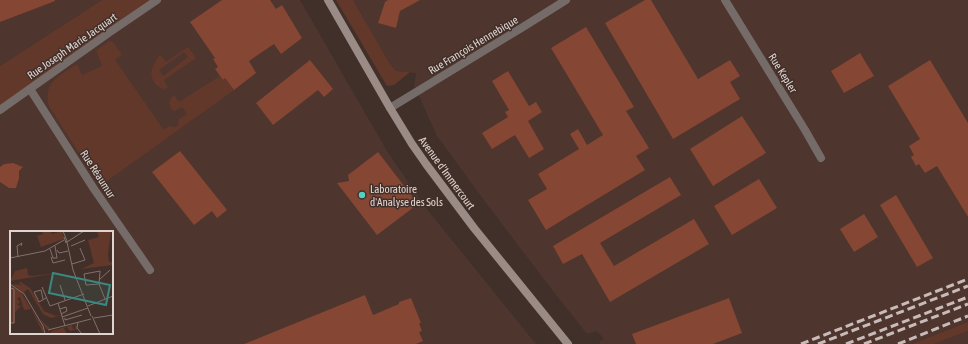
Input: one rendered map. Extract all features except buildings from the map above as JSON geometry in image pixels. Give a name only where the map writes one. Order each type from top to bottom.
[{"type":"main road","name":"Avenue d'Immercourt","points":[[328,0],[412,144],[440,184],[474,228],[568,344]]},
{"type":"street","name":"Rue Joseph Marie Jacquart","points":[[0,110],[156,0]]},
{"type":"street","name":"Rue François Hennebique","points":[[390,108],[523,28],[566,0]]},
{"type":"street","name":"Rue Kepler","points":[[725,0],[806,130],[821,158]]},
{"type":"street","name":"Rue Réaumur","points":[[30,89],[94,189],[150,270]]},
{"type":"shaded area","points":[[0,0],[102,0],[0,66]]},
{"type":"shaded area","points":[[102,0],[157,0],[0,110],[0,66]]},
{"type":"shaded area","points":[[157,0],[300,0],[387,151],[426,208],[536,344],[0,344],[0,110]]},
{"type":"shaded area","points":[[336,0],[353,0],[389,62],[396,71],[410,72],[394,85],[387,86]]},
{"type":"shaded area","points":[[353,0],[968,0],[968,322],[912,344],[600,344],[599,342],[604,339],[597,331],[587,334],[483,199],[437,136],[414,85],[416,73],[396,71],[389,62]]},
{"type":"shaded area","points":[[109,41],[113,42],[122,55],[115,60],[164,130],[169,126],[178,126],[179,119],[187,114],[182,107],[175,111],[171,109],[169,103],[174,95],[179,102],[220,76],[223,80],[225,78],[234,90],[100,186],[49,106],[48,91],[54,80],[77,64],[82,75],[102,66],[96,51]]},
{"type":"shaded area","points":[[188,47],[196,58],[164,80],[168,87],[164,89],[155,84],[151,72],[160,54],[166,62]],"holes":[[[184,52],[188,57],[163,76],[159,70]]]},
{"type":"shaded area","points":[[968,322],[968,331],[934,344],[912,344]]},
{"type":"shaded area","points":[[968,331],[968,344],[934,344]]},
{"type":"railway","points":[[801,344],[968,279]]},
{"type":"railway","points":[[818,344],[968,286]]},
{"type":"railway","points":[[846,344],[968,297]]},
{"type":"railway","points":[[864,344],[968,304]]},
{"type":"railway","points":[[898,344],[968,316]]},
{"type":"place","name":"Laboratoire d'Analyse des Sols","points":[[362,195]]}]
